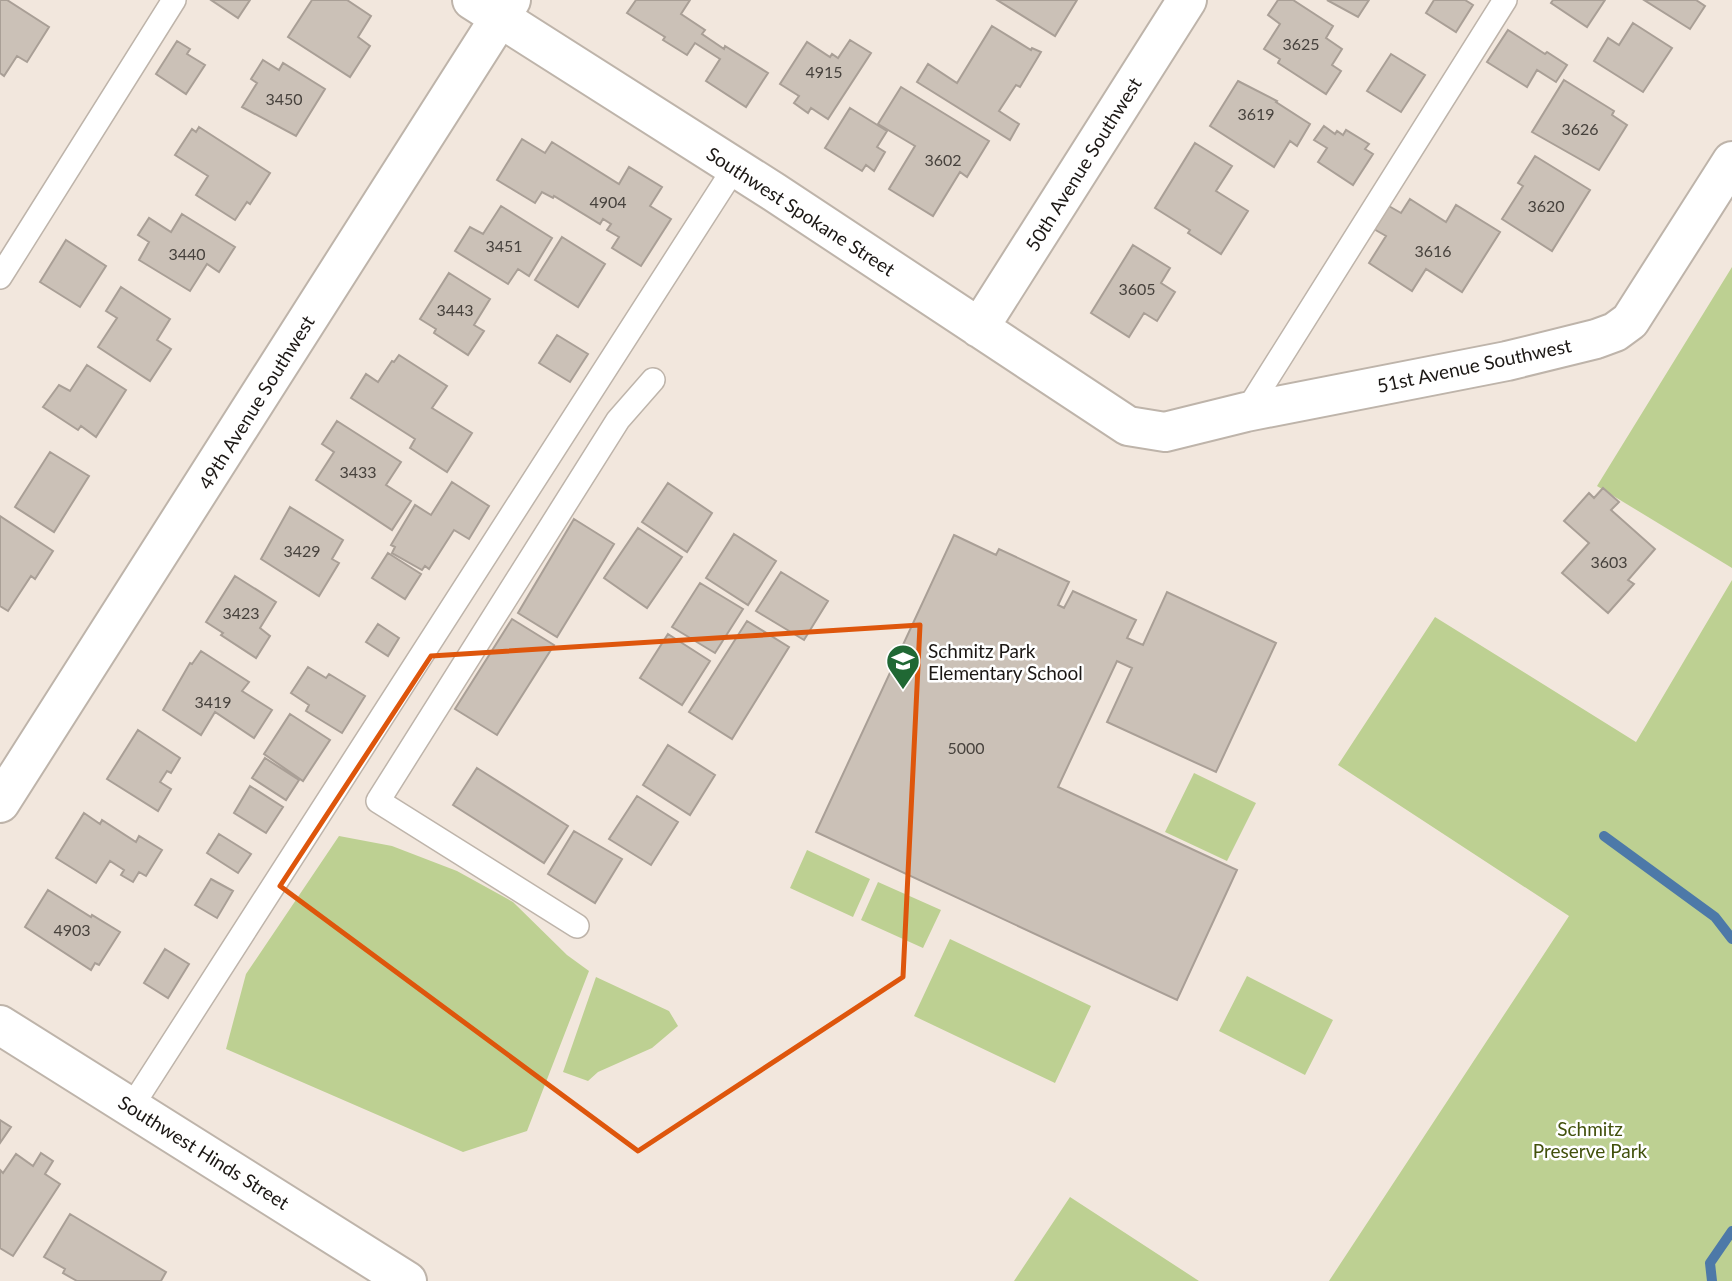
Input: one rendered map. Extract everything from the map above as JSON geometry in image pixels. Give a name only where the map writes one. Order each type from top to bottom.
[{"type":"street","name":"50th Avenue Southwest","points":[[979,328],[1187,0]]},
{"type":"street","name":"Southwest Spokane Street","points":[[494,6],[1128,426]]},
{"type":"street","name":"49th Avenue Southwest","points":[[0,803],[494,6]]},
{"type":"street","name":"51st Avenue Southwest","points":[[1128,426],[1165,432],[1245,412],[1507,361],[1615,332],[1630,321],[1732,161]]},
{"type":"street","name":"Southwest Hinds Street","points":[[0,1025],[407,1281]]},
{"type":"lane","points":[[0,277],[174,0]]},
{"type":"lane","points":[[1245,412],[1505,0]]},
{"type":"lane","points":[[132,1106],[735,167]]},
{"type":"lane","points":[[577,926],[379,801],[618,420],[653,380]]},
{"type":"highlighted area","points":[[920,625],[903,977],[638,1151],[280,886],[431,656]]},
{"type":"green space","points":[[1732,267],[1732,568],[1597,486]]},
{"type":"green space","name":"Schmitz Preserve Park","points":[[1732,580],[1732,1281],[1329,1281],[1569,916],[1338,765],[1435,617],[1636,742]]},
{"type":"green space","points":[[1194,773],[1256,803],[1227,861],[1165,832]]},
{"type":"green space","points":[[339,836],[392,846],[457,871],[513,902],[567,955],[589,971],[527,1131],[463,1152],[226,1049],[246,974]]},
{"type":"green space","points":[[807,850],[870,879],[853,917],[790,888]]},
{"type":"green space","points":[[878,882],[941,910],[923,948],[861,920]]},
{"type":"green space","points":[[950,939],[1091,1006],[1055,1083],[914,1016]]},
{"type":"green space","points":[[1247,976],[1333,1020],[1305,1075],[1219,1031]]},
{"type":"green space","points":[[596,977],[669,1011],[678,1026],[652,1048],[598,1072],[588,1081],[563,1072]]},
{"type":"green space","points":[[1070,1197],[1199,1281],[1014,1281]]},
{"type":"building","points":[[0,0],[7,0],[49,27],[27,62],[17,56],[4,76],[0,73]]},
{"type":"building","points":[[211,0],[250,0],[238,18]]},
{"type":"building","points":[[312,0],[347,0],[371,16],[358,37],[370,46],[350,77],[288,37]]},
{"type":"building","points":[[636,0],[690,0],[681,14],[705,30],[702,34],[768,73],[746,107],[706,81],[720,59],[695,43],[687,55],[663,40],[665,37],[627,13]]},
{"type":"building","points":[[997,0],[1077,0],[1055,36]]},
{"type":"building","points":[[1278,0],[1293,0],[1333,26],[1326,38],[1342,49],[1332,65],[1341,71],[1326,94],[1278,63],[1280,59],[1264,49],[1280,24],[1268,15]]},
{"type":"building","points":[[1327,0],[1369,0],[1358,17]]},
{"type":"building","points":[[1434,0],[1465,0],[1473,5],[1456,32],[1426,13]]},
{"type":"building","points":[[1553,0],[1605,0],[1587,27],[1551,3]]},
{"type":"building","points":[[1644,0],[1696,0],[1705,6],[1690,29]]},
{"type":"building","points":[[1633,23],[1672,48],[1643,92],[1594,61],[1608,38],[1619,45]]},
{"type":"building","points":[[992,26],[1031,50],[1032,48],[1041,52],[1020,87],[1016,85],[999,111],[1019,124],[1010,140],[917,82],[928,64],[957,83]]},
{"type":"building","points":[[1508,30],[1567,65],[1556,82],[1537,70],[1527,87],[1487,62]]},
{"type":"building","points":[[850,40],[871,53],[828,119],[811,108],[808,113],[794,103],[799,96],[780,84],[807,42],[830,57],[832,54],[838,58]]},
{"type":"building","points":[[177,41],[190,49],[187,54],[205,65],[186,94],[156,74]]},
{"type":"building","points":[[1391,54],[1425,75],[1401,112],[1367,91]]},
{"type":"building","points":[[263,60],[279,70],[283,63],[325,89],[296,136],[242,107],[257,83],[251,79]]},
{"type":"building","points":[[1564,80],[1614,111],[1612,115],[1627,125],[1599,170],[1532,132]]},
{"type":"building","points":[[1238,81],[1277,101],[1310,124],[1297,146],[1290,141],[1274,167],[1210,126]]},
{"type":"building","points":[[901,87],[989,141],[967,177],[960,172],[933,216],[889,189],[915,146],[878,124]]},
{"type":"building","points":[[850,108],[887,131],[877,147],[885,152],[874,171],[866,165],[862,171],[825,148]]},
{"type":"building","points":[[1324,126],[1335,134],[1337,131],[1343,135],[1346,130],[1369,144],[1365,149],[1373,154],[1353,185],[1318,162],[1327,148],[1314,140]]},
{"type":"building","points":[[199,127],[270,173],[250,204],[247,202],[235,220],[196,195],[208,176],[175,155],[192,129],[196,132]]},
{"type":"building","points":[[522,139],[545,153],[552,142],[619,184],[629,167],[662,187],[650,206],[671,219],[641,266],[612,248],[619,237],[607,230],[611,224],[603,219],[600,224],[554,196],[553,198],[542,192],[535,203],[497,180]]},
{"type":"building","points":[[1195,143],[1232,166],[1216,191],[1248,211],[1221,254],[1155,208]]},
{"type":"building","points":[[1535,156],[1590,190],[1552,251],[1502,219],[1523,186],[1518,183]]},
{"type":"building","points":[[1410,199],[1446,222],[1456,205],[1500,232],[1462,292],[1426,269],[1412,291],[1369,263],[1386,236],[1372,228],[1387,205],[1401,213]]},
{"type":"building","points":[[501,206],[552,238],[529,276],[518,269],[508,284],[455,251],[470,227],[483,234]]},
{"type":"building","points":[[182,214],[235,247],[219,272],[207,264],[190,291],[139,260],[149,242],[138,235],[149,218],[171,232]]},
{"type":"building","points":[[562,237],[605,264],[578,307],[535,280]]},
{"type":"building","points":[[66,240],[106,266],[80,307],[40,282]]},
{"type":"building","points":[[1133,245],[1170,268],[1161,283],[1175,292],[1157,321],[1144,313],[1129,337],[1091,313]]},
{"type":"building","points":[[449,273],[490,299],[474,325],[484,331],[468,355],[434,333],[436,329],[420,319]]},
{"type":"building","points":[[121,287],[170,319],[157,340],[171,349],[150,381],[98,347],[117,318],[106,311]]},
{"type":"building","points":[[557,335],[588,354],[570,382],[539,363]]},
{"type":"building","points":[[399,355],[447,386],[432,408],[472,433],[447,472],[410,448],[415,439],[351,398],[366,374],[378,382]]},
{"type":"building","points":[[87,365],[126,390],[96,437],[81,426],[78,430],[43,407],[59,385],[70,391]]},
{"type":"building","points":[[337,421],[401,462],[386,485],[411,501],[392,530],[316,480],[334,452],[322,444]]},
{"type":"building","points":[[50,452],[89,476],[54,532],[15,507]]},
{"type":"building","points":[[452,482],[489,506],[469,539],[454,530],[429,569],[425,566],[422,570],[392,553],[395,547],[391,545],[415,505],[431,515]]},
{"type":"building","points":[[668,483],[712,513],[687,552],[642,522]]},
{"type":"building","points":[[1603,488],[1619,502],[1611,510],[1655,549],[1628,580],[1634,584],[1608,613],[1562,573],[1589,543],[1564,521],[1589,493],[1594,498]]},
{"type":"building","points":[[290,507],[343,540],[332,559],[339,563],[319,596],[261,559]]},
{"type":"building","points":[[0,516],[53,551],[35,579],[31,576],[8,611],[0,606]]},
{"type":"building","points":[[574,519],[614,544],[557,637],[518,613]]},
{"type":"building","points":[[638,528],[682,557],[647,608],[604,578]]},
{"type":"building","points":[[734,534],[776,561],[748,605],[706,578]]},
{"type":"building","points":[[954,535],[996,555],[999,549],[1069,582],[1058,605],[1064,608],[1073,591],[1136,620],[1127,638],[1143,645],[1167,592],[1276,643],[1216,772],[1107,722],[1132,668],[1117,661],[1058,787],[1237,870],[1177,1000],[816,832]]},
{"type":"building","points":[[388,553],[421,574],[405,599],[372,578]]},
{"type":"building","points":[[781,572],[828,601],[804,640],[756,611]]},
{"type":"building","points":[[235,576],[276,602],[260,628],[270,636],[256,658],[206,622]]},
{"type":"building","points":[[700,583],[743,609],[715,653],[672,627]]},
{"type":"building","points":[[512,619],[554,645],[497,735],[455,709]]},
{"type":"building","points":[[747,621],[789,647],[732,739],[689,712]]},
{"type":"building","points":[[378,624],[399,638],[388,656],[366,642]]},
{"type":"building","points":[[668,634],[710,661],[682,705],[640,678]]},
{"type":"building","points":[[201,651],[249,682],[242,691],[272,710],[254,738],[215,712],[201,735],[163,710],[190,663],[192,664]]},
{"type":"building","points":[[308,667],[326,678],[329,674],[365,696],[342,733],[306,711],[309,705],[291,693]]},
{"type":"building","points":[[290,714],[330,740],[303,781],[264,754]]},
{"type":"building","points":[[138,730],[180,758],[171,773],[167,771],[160,782],[171,789],[158,811],[107,779]]},
{"type":"building","points":[[668,745],[715,775],[690,815],[643,785]]},
{"type":"building","points":[[265,758],[299,780],[286,800],[252,778]]},
{"type":"building","points":[[477,768],[568,826],[544,863],[453,805]]},
{"type":"building","points":[[250,786],[283,807],[266,833],[234,813]]},
{"type":"building","points":[[637,796],[678,822],[651,865],[609,839]]},
{"type":"building","points":[[84,813],[100,824],[102,820],[136,842],[139,836],[162,850],[146,876],[139,872],[133,882],[121,875],[124,870],[110,861],[96,883],[56,858]]},
{"type":"building","points":[[574,831],[622,859],[595,903],[548,874]]},
{"type":"building","points":[[219,834],[251,854],[238,873],[207,853]]},
{"type":"building","points":[[211,879],[233,891],[217,918],[195,905]]},
{"type":"building","points":[[48,890],[120,932],[99,965],[95,963],[91,970],[25,927]]},
{"type":"building","points":[[165,949],[189,964],[168,998],[144,983]]},
{"type":"building","points":[[0,1120],[11,1127],[0,1143]]},
{"type":"building","points":[[41,1153],[53,1161],[45,1174],[60,1184],[13,1256],[0,1248],[0,1170],[3,1173],[16,1154],[33,1166]]},
{"type":"building","points":[[70,1214],[166,1272],[161,1281],[77,1281],[63,1273],[65,1269],[44,1257]]},
{"type":"waterway","points":[[1604,836],[1715,917],[1732,939]]},
{"type":"waterway","points":[[1712,1281],[1710,1263],[1732,1231]]},
{"type":"place","name":"Schmitz Park Elementary School","points":[[903,691]]}]
